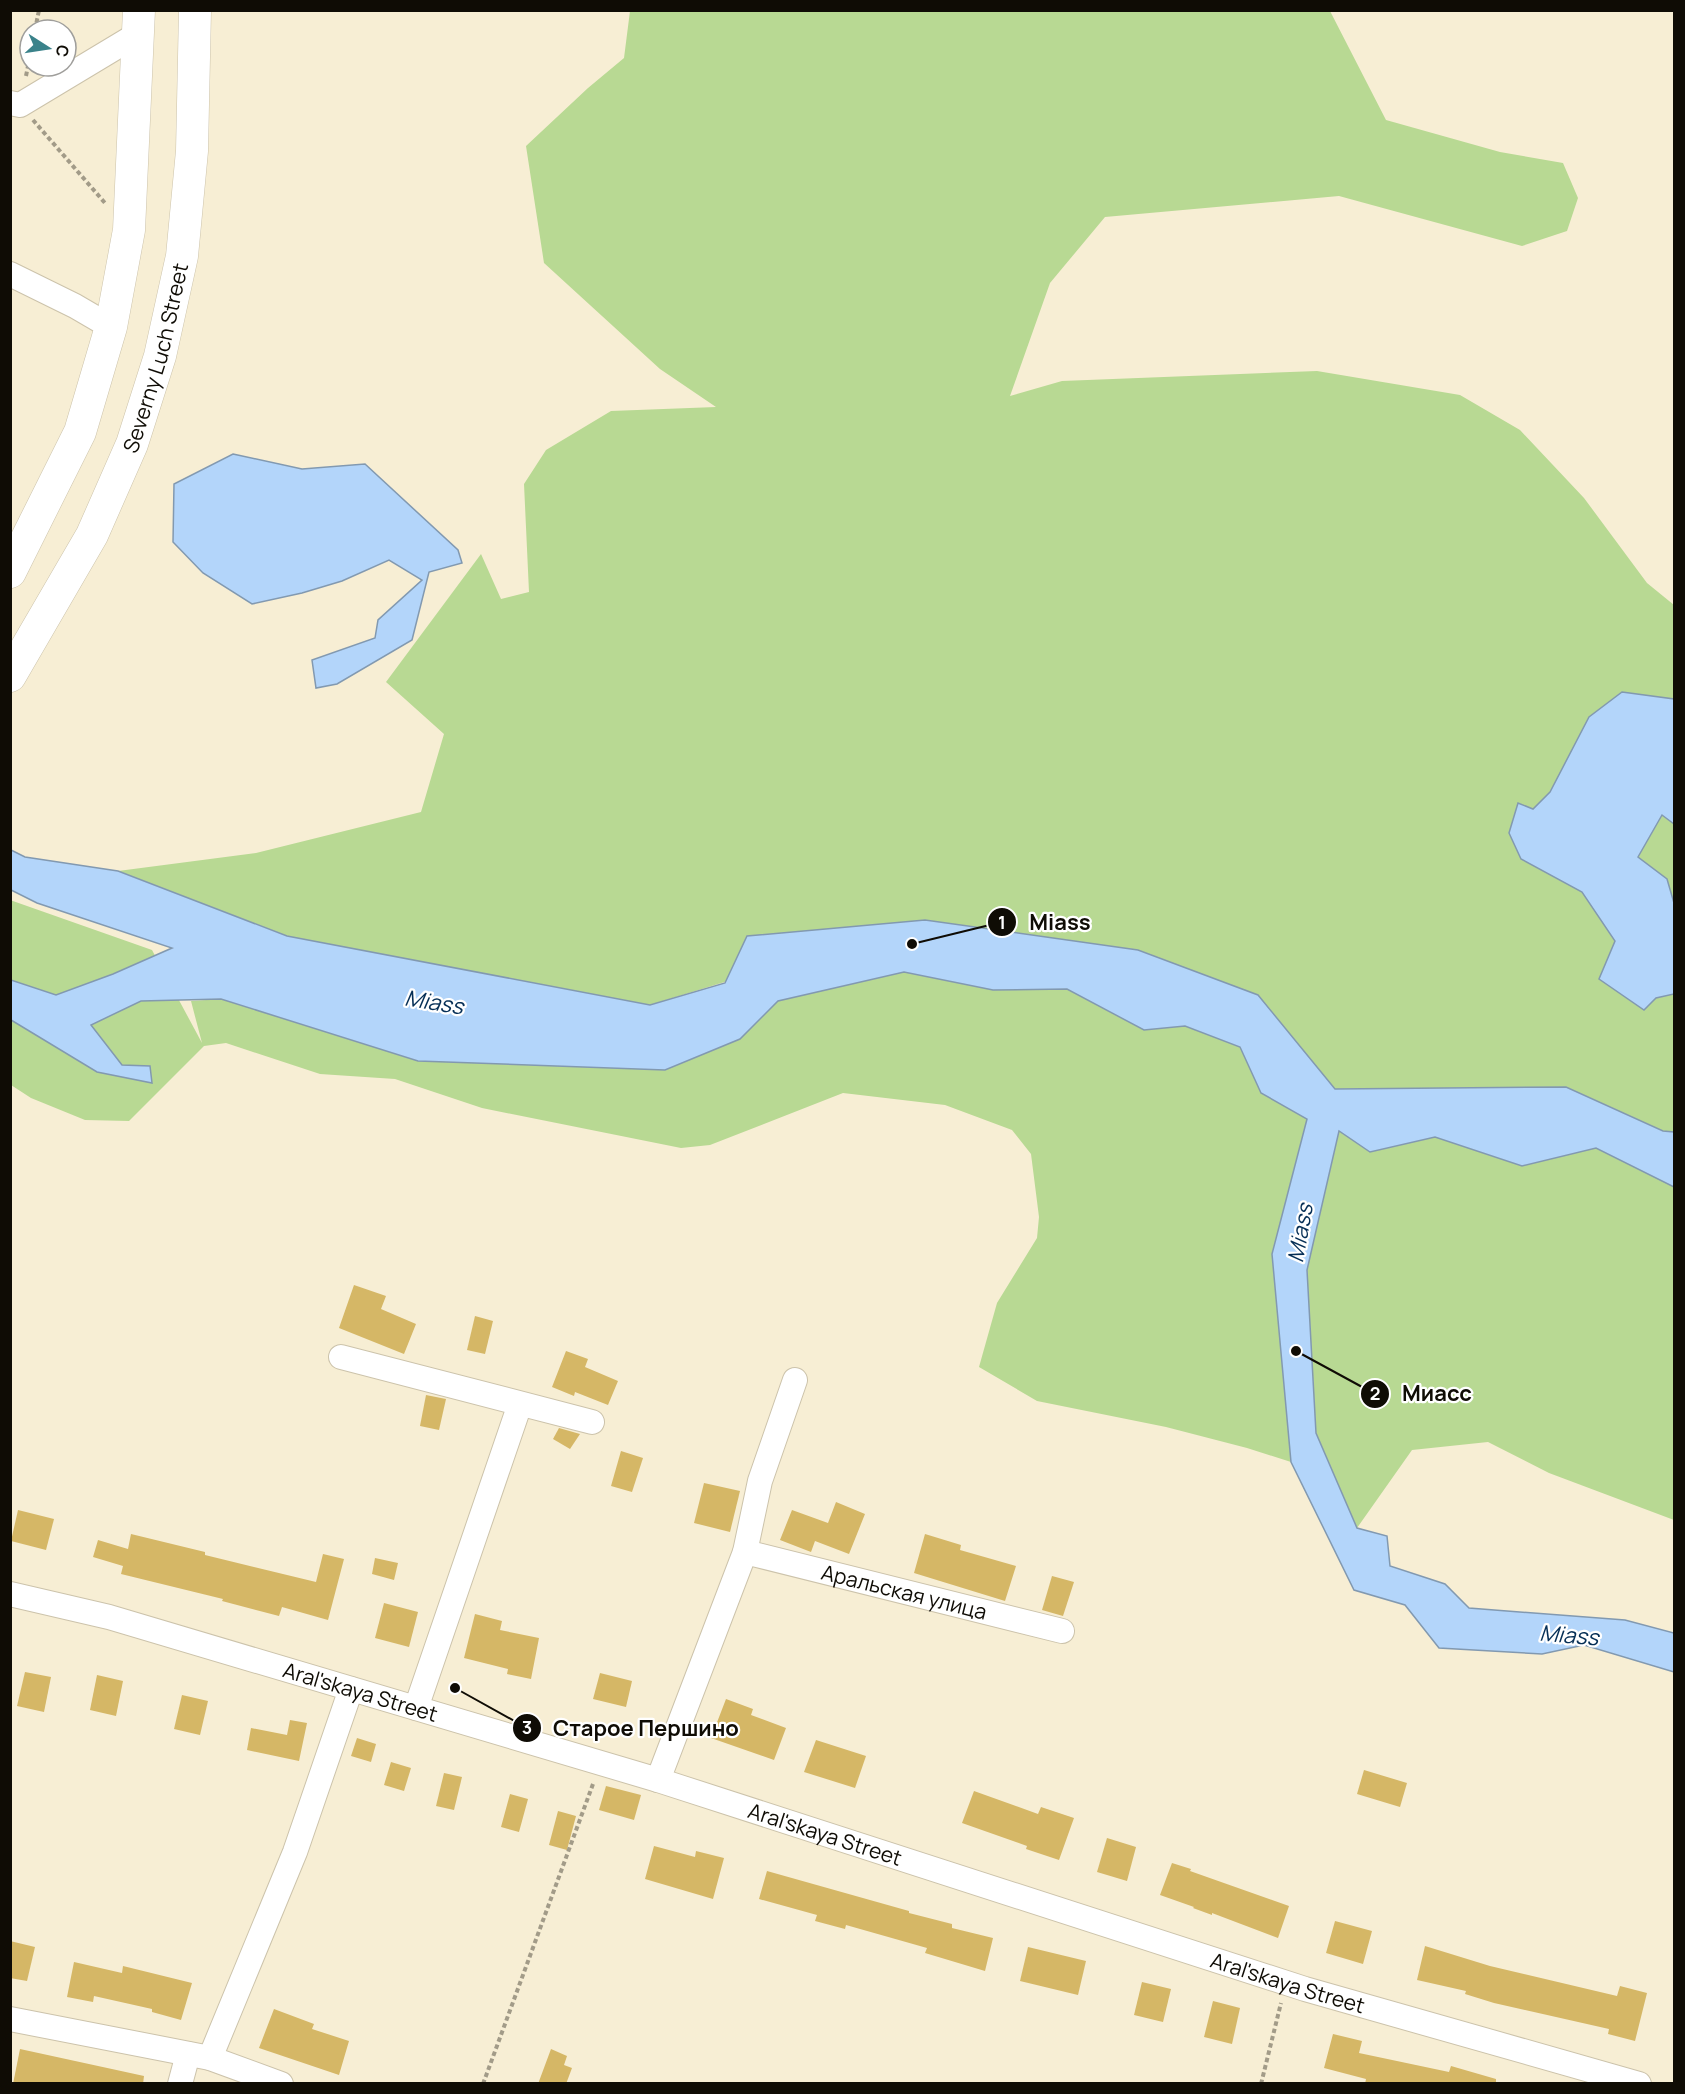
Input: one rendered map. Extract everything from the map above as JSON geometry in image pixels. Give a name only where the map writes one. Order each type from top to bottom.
[{"type":"main road","name":"Severny Luch Street","points":[[10,676],[92,535],[132,444],[160,356],[182,256],[192,151],[195,10]]},
{"type":"main road","points":[[10,572],[80,432],[111,327],[129,230],[138,22]]},
{"type":"street","points":[[15,104],[138,22]]},
{"type":"street","points":[[10,274],[75,306],[111,327]]},
{"type":"street","points":[[342,1358],[592,1422]]},
{"type":"street","points":[[658,1780],[745,1552],[760,1481],[795,1380]]},
{"type":"street","points":[[416,1708],[520,1404]]},
{"type":"street","name":"Аральская улица","points":[[745,1552],[1062,1631]]},
{"type":"street","name":"Aral'skaya Street","points":[[10,1594],[109,1617],[658,1780],[1286,1983],[1639,2084]]},
{"type":"street","points":[[180,2084],[199,2056],[295,1852],[351,1689]]},
{"type":"street","points":[[10,2019],[199,2056],[281,2084]]},
{"type":"path","points":[[23,78],[15,104],[129,230]]},
{"type":"path","points":[[483,2084],[601,1763]]},
{"type":"path","points":[[1261,2084],[1286,1983]]},
{"type":"green space","points":[[630,11],[1330,11],[1386,120],[1500,152],[1563,163],[1578,198],[1567,231],[1522,246],[1339,196],[1105,217],[1050,283],[1010,396],[1062,381],[1317,371],[1460,395],[1520,430],[1584,498],[1647,583],[1674,605],[1674,1132],[1663,1131],[1566,1087],[1335,1089],[1258,995],[1138,950],[925,920],[650,1005],[287,936],[118,871],[256,853],[421,812],[444,734],[386,682],[481,554],[501,599],[529,592],[524,484],[546,450],[611,411],[716,407],[660,369],[544,263],[526,146],[624,58]]},
{"type":"green space","points":[[10,900],[152,950],[202,1043],[191,1001],[221,999],[418,1061],[740,1039],[778,1001],[904,972],[993,990],[1067,989],[1144,1030],[1185,1026],[1240,1047],[1261,1093],[1307,1119],[1272,1254],[1291,1462],[1166,1427],[1037,1401],[979,1367],[997,1303],[1037,1238],[1039,1217],[1031,1154],[1012,1130],[945,1105],[843,1093],[710,1145],[681,1148],[482,1108],[395,1079],[320,1074],[226,1043],[204,1046],[129,1121],[85,1120],[31,1098],[11,1085]]},
{"type":"green space","points":[[1339,1131],[1370,1152],[1435,1137],[1522,1166],[1596,1148],[1674,1187],[1674,1520],[1549,1473],[1488,1442],[1412,1450],[1357,1528],[1316,1433],[1307,1270]]},
{"type":"water","points":[[233,454],[302,469],[365,464],[458,550],[462,563],[429,572],[412,640],[337,684],[316,688],[312,660],[375,638],[378,620],[422,580],[389,560],[342,581],[252,604],[203,573],[173,542],[174,484]]},
{"type":"water","points":[[1622,692],[1674,699],[1674,824],[1662,815],[1638,857],[1667,879],[1674,903],[1674,994],[1656,998],[1644,1010],[1599,979],[1615,941],[1582,892],[1521,859],[1509,833],[1518,803],[1533,809],[1550,792],[1589,717]]},
{"type":"water","points":[[11,850],[25,857],[118,871],[287,936],[650,1005],[725,983],[747,936],[925,920],[1138,950],[1258,995],[1335,1089],[1566,1087],[1663,1131],[1674,1132],[1674,1187],[1596,1148],[1522,1166],[1435,1137],[1370,1152],[1339,1131],[1307,1270],[1316,1433],[1357,1528],[1387,1536],[1390,1566],[1445,1584],[1469,1608],[1625,1620],[1674,1633],[1674,1672],[1584,1645],[1542,1654],[1439,1648],[1405,1605],[1354,1590],[1291,1462],[1272,1254],[1307,1119],[1261,1093],[1240,1047],[1185,1026],[1144,1030],[1067,989],[993,990],[904,972],[778,1001],[740,1039],[665,1070],[418,1061],[221,999],[141,1001],[91,1025],[122,1065],[150,1066],[152,1083],[97,1072],[11,1020],[11,980],[56,995],[113,974],[172,948],[37,903],[11,890]]},
{"type":"building","points":[[354,1285],[386,1296],[381,1309],[416,1324],[404,1354],[339,1328]]},
{"type":"building","points":[[475,1316],[493,1321],[485,1354],[467,1350]]},
{"type":"building","points":[[566,1351],[588,1359],[585,1367],[618,1381],[608,1405],[575,1392],[574,1396],[552,1387]]},
{"type":"building","points":[[426,1395],[446,1399],[439,1430],[420,1426]]},
{"type":"building","points":[[559,1428],[580,1434],[570,1449],[553,1439]]},
{"type":"building","points":[[621,1451],[643,1458],[632,1492],[611,1486]]},
{"type":"building","points":[[704,1483],[740,1491],[730,1532],[694,1523]]},
{"type":"building","points":[[836,1502],[865,1514],[849,1554],[815,1541],[811,1552],[780,1540],[792,1510],[828,1523]]},
{"type":"building","points":[[18,1510],[54,1519],[46,1550],[11,1541]]},
{"type":"building","points":[[131,1534],[316,1582],[323,1554],[344,1559],[328,1620],[282,1607],[279,1616],[222,1601],[223,1599],[121,1574],[123,1566],[93,1557],[98,1540],[128,1549]]},
{"type":"building","points":[[925,1534],[961,1545],[960,1550],[1016,1566],[1005,1601],[914,1573]]},
{"type":"building","points":[[375,1558],[398,1563],[394,1580],[372,1574]]},
{"type":"building","points":[[1052,1576],[1074,1582],[1063,1616],[1042,1610]]},
{"type":"building","points":[[384,1603],[418,1612],[409,1647],[375,1638]]},
{"type":"building","points":[[475,1614],[502,1621],[500,1630],[539,1638],[531,1679],[507,1674],[508,1669],[464,1658]]},
{"type":"building","points":[[25,1672],[51,1677],[44,1712],[17,1706]]},
{"type":"building","points":[[600,1673],[632,1681],[626,1707],[593,1699]]},
{"type":"building","points":[[97,1675],[123,1681],[116,1716],[90,1710]]},
{"type":"building","points":[[182,1695],[208,1701],[200,1735],[174,1729]]},
{"type":"building","points":[[726,1699],[753,1709],[751,1715],[786,1728],[774,1760],[711,1738]]},
{"type":"building","points":[[290,1720],[307,1723],[299,1761],[247,1750],[251,1728],[287,1735]]},
{"type":"building","points":[[357,1738],[376,1744],[371,1762],[351,1756]]},
{"type":"building","points":[[816,1740],[866,1756],[855,1788],[804,1772]]},
{"type":"building","points":[[391,1762],[411,1768],[404,1791],[384,1785]]},
{"type":"building","points":[[1364,1770],[1407,1783],[1400,1807],[1357,1794]]},
{"type":"building","points":[[444,1773],[462,1777],[454,1810],[436,1806]]},
{"type":"building","points":[[606,1786],[641,1795],[634,1820],[599,1810]]},
{"type":"building","points":[[974,1791],[1038,1814],[1041,1807],[1074,1818],[1059,1860],[962,1823]]},
{"type":"building","points":[[510,1794],[528,1799],[519,1832],[501,1827]]},
{"type":"building","points":[[558,1811],[576,1816],[567,1850],[549,1845]]},
{"type":"building","points":[[1107,1838],[1136,1847],[1127,1881],[1097,1872]]},
{"type":"building","points":[[654,1846],[695,1857],[696,1851],[724,1858],[713,1899],[645,1879]]},
{"type":"building","points":[[1172,1863],[1289,1906],[1278,1938],[1160,1895]]},
{"type":"building","points":[[767,1871],[952,1924],[952,1928],[993,1938],[985,1971],[925,1953],[927,1948],[846,1925],[845,1929],[815,1921],[817,1915],[759,1899]]},
{"type":"building","points":[[1335,1921],[1372,1931],[1363,1964],[1326,1953]]},
{"type":"building","points":[[10,1941],[35,1947],[27,1981],[10,1978]]},
{"type":"building","points":[[1425,1946],[1490,1966],[1617,1996],[1620,1986],[1647,1993],[1635,2041],[1608,2034],[1609,2029],[1494,2003],[1465,1994],[1466,1991],[1417,1980]]},
{"type":"building","points":[[1028,1947],[1086,1961],[1078,1995],[1020,1981]]},
{"type":"building","points":[[74,1962],[122,1973],[123,1966],[192,1983],[181,2020],[152,2012],[152,2009],[94,1996],[93,2002],[67,1997]]},
{"type":"building","points":[[1142,1982],[1171,1989],[1163,2022],[1134,2015]]},
{"type":"building","points":[[1213,2001],[1240,2008],[1232,2044],[1204,2037]]},
{"type":"building","points":[[274,2009],[314,2024],[312,2029],[349,2041],[339,2075],[259,2048]]},
{"type":"building","points":[[1333,2034],[1362,2041],[1359,2053],[1449,2072],[1451,2066],[1496,2079],[1496,2084],[1365,2084],[1366,2079],[1324,2068]]},
{"type":"building","points":[[20,2049],[144,2076],[143,2084],[13,2084]]},
{"type":"building","points":[[551,2049],[567,2056],[564,2065],[572,2068],[566,2084],[538,2084]]},
{"type":"place","name":"Miass","points":[[912,944]]},
{"type":"place","name":"Миасс","points":[[1296,1351]]},
{"type":"place","name":"Старое Першино","points":[[455,1688]]}]
